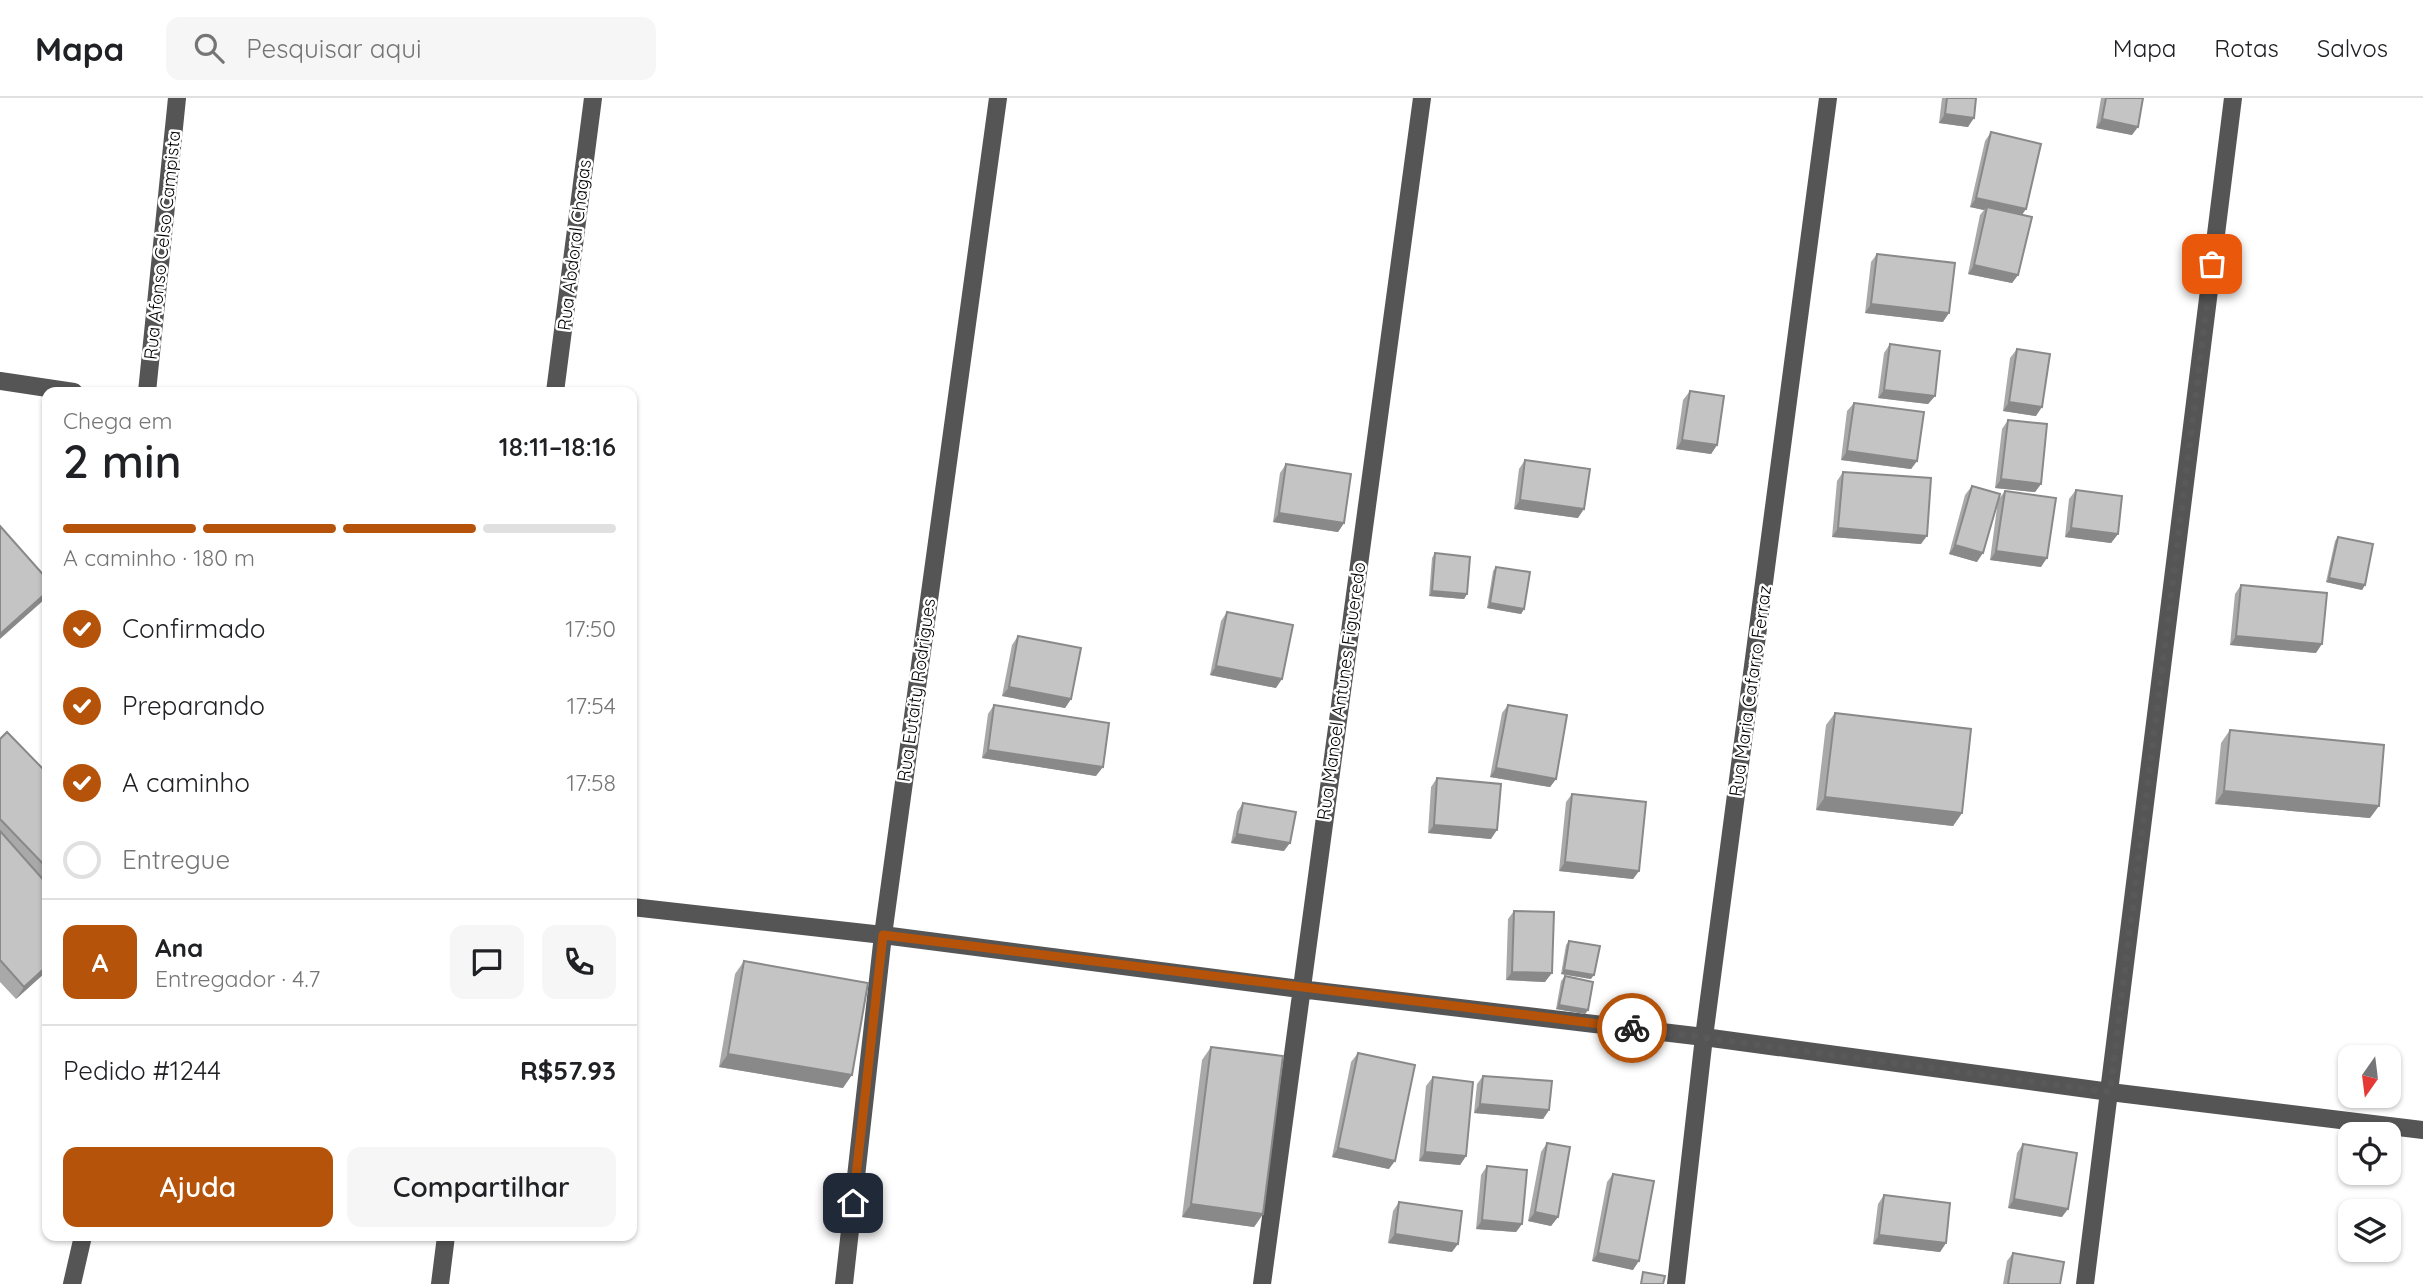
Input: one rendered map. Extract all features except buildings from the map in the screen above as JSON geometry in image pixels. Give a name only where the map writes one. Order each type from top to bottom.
[{"type":"street","name":"Rua Afonso Celso Campista","points":[[148,387],[177,98]]},
{"type":"street","name":"Rua Abdoral Chagas","points":[[556,387],[593,98]]},
{"type":"street","name":"Rua Eutaity Rodrigues","points":[[844,1284],[883,935],[998,98]]},
{"type":"street","name":"Rua Manoel Antunes Figueredo","points":[[1262,1284],[1422,98]]},
{"type":"street","name":"Rua Maria Cafarro Ferraz","points":[[1676,1284],[1704,1037],[1828,98]]},
{"type":"street","points":[[2085,1284],[2233,98]]},
{"type":"street","points":[[0,381],[42,387]]},
{"type":"street","points":[[637,908],[883,935],[1300,989],[1704,1037],[2110,1092],[2423,1130]]},
{"type":"street","points":[[72,1284],[82,1241]]},
{"type":"street","points":[[440,1284],[445,1241]]},
{"type":"way so far","points":[[1632,1028],[2110,1092],[2212,264]]},
{"type":"route","points":[[853,1203],[883,935],[1300,989],[1632,1028]]}]
